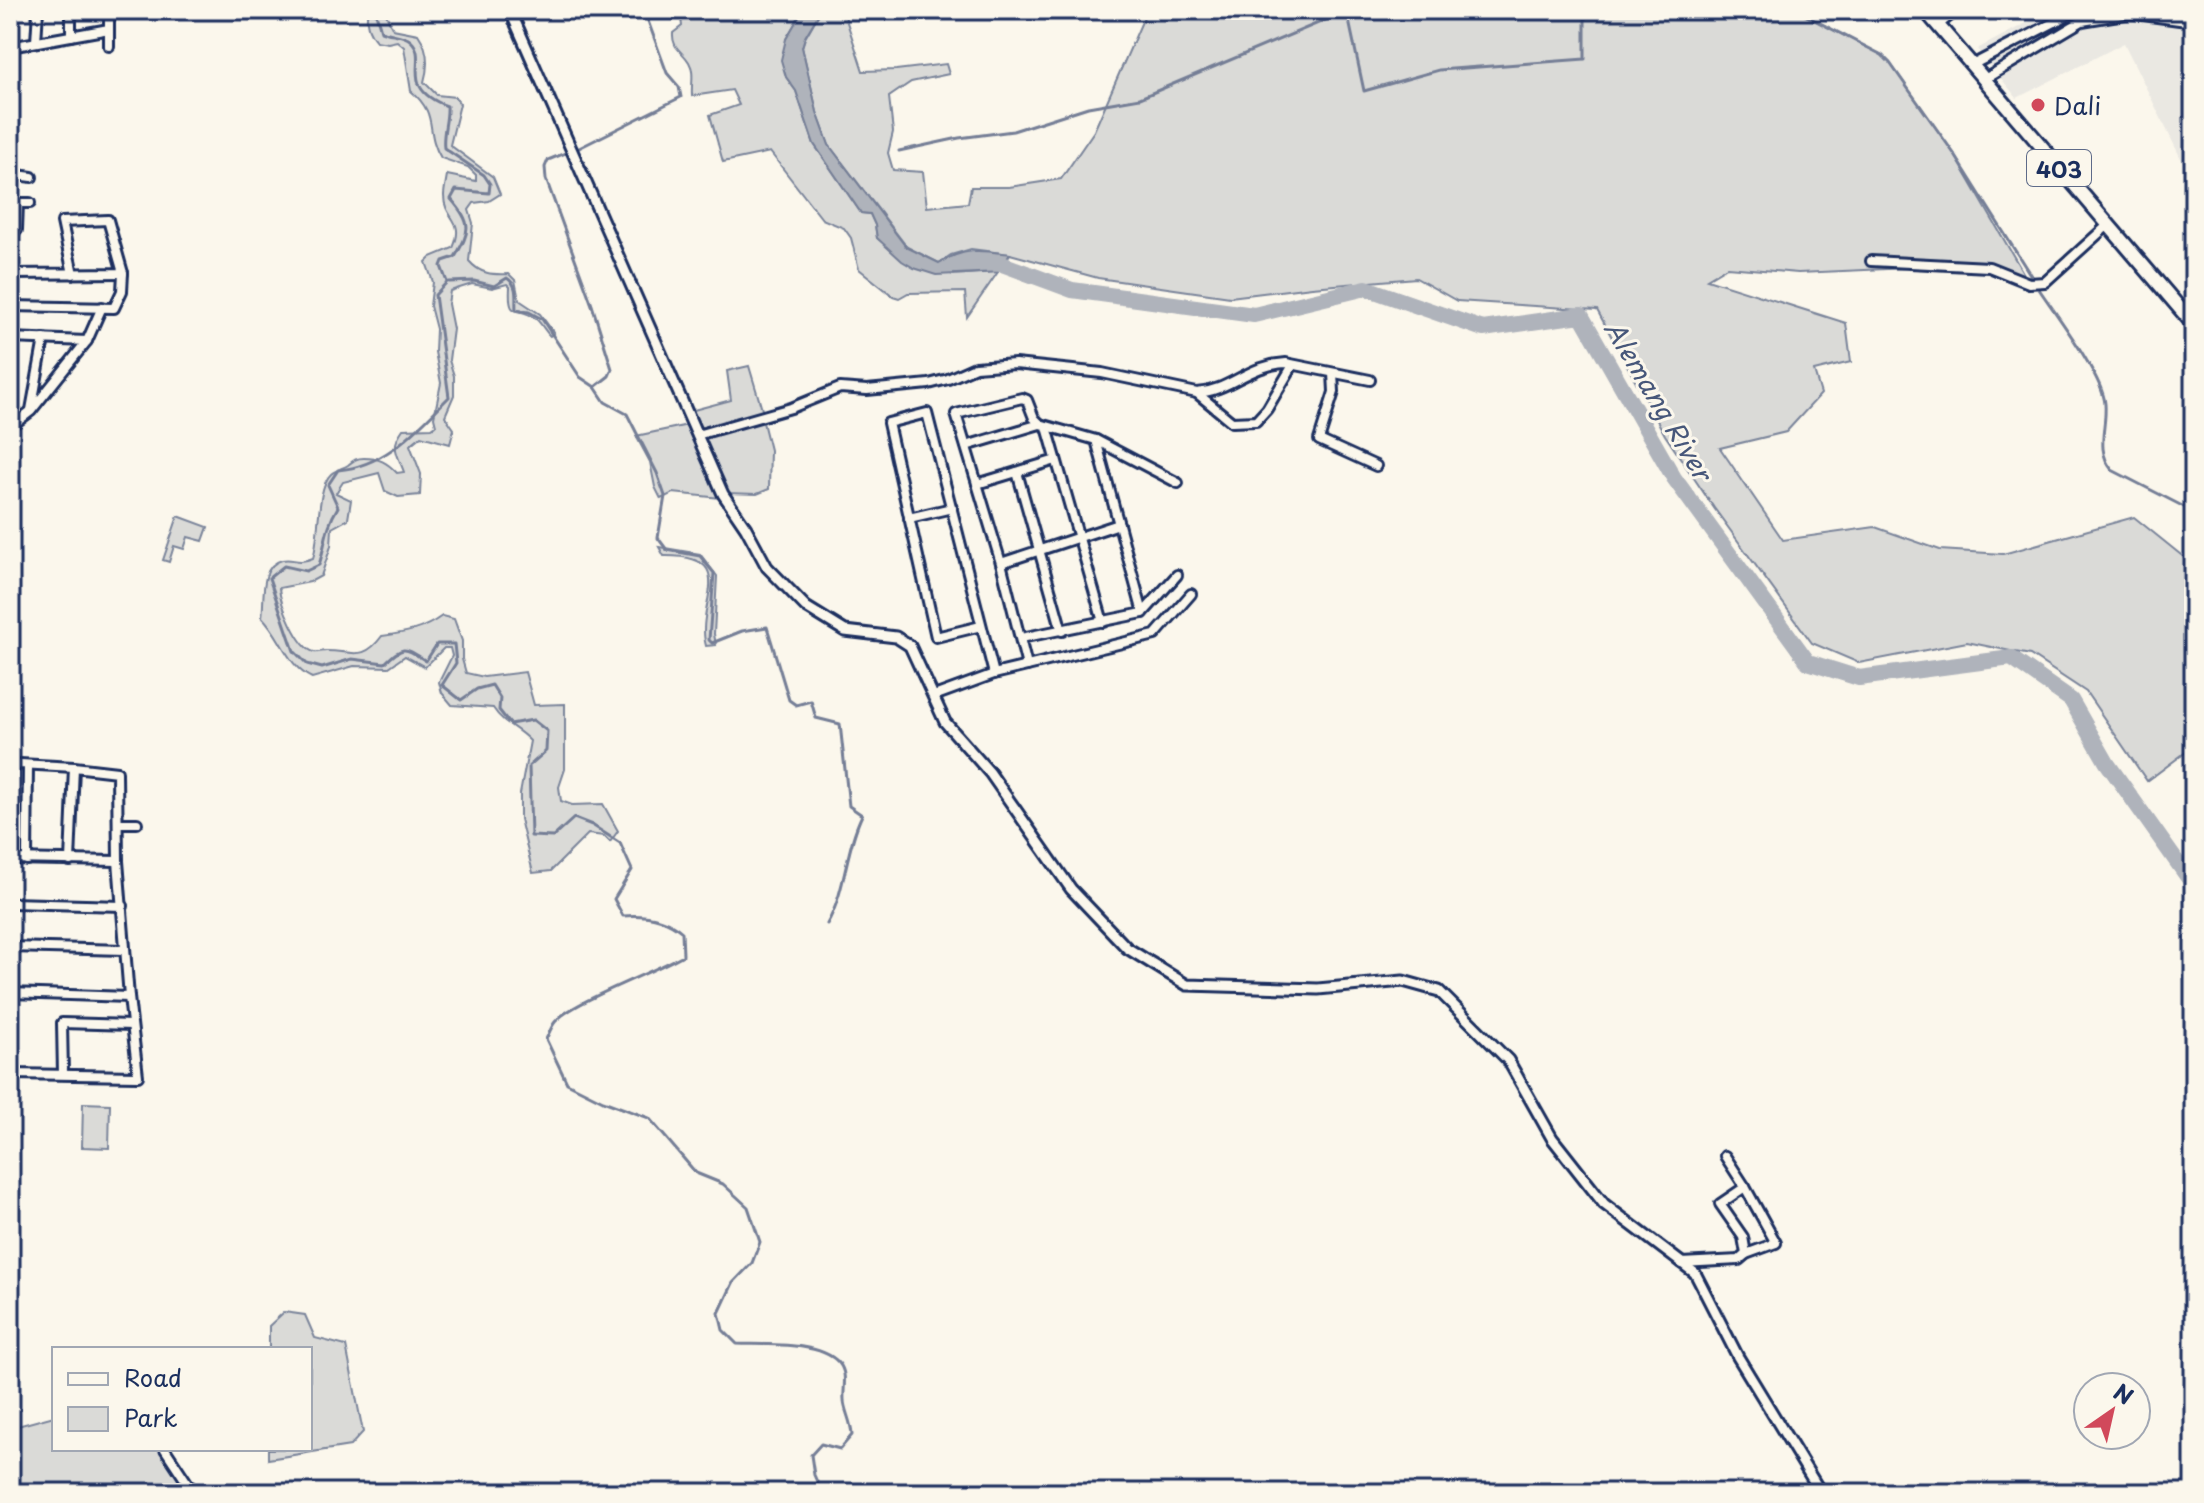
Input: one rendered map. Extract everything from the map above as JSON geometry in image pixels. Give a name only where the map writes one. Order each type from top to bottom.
[{"type":"main road","name":"403","points":[[1925,10],[2194,325]]},
{"type":"street","points":[[36,42],[38,10]]},
{"type":"street","points":[[71,10],[71,36]]},
{"type":"street","points":[[109,10],[109,46]]},
{"type":"street","points":[[510,10],[723,494],[767,567],[806,607],[845,631],[896,637],[910,646],[945,722],[990,773],[1071,889],[1127,948],[1187,985],[1318,989],[1403,981],[1439,991],[1508,1060],[1552,1138],[1604,1204],[1695,1273],[1738,1357],[1821,1493]]},
{"type":"street","points":[[1938,25],[1957,10]]},
{"type":"street","points":[[1972,65],[2078,10]]},
{"type":"street","points":[[2087,10],[2194,22]]},
{"type":"street","points":[[1983,80],[2082,21],[2131,13]]},
{"type":"street","points":[[10,47],[109,29]]},
{"type":"street","points":[[2018,41],[2026,54]]},
{"type":"street","points":[[10,174],[32,177]]},
{"type":"street","points":[[10,230],[17,230],[14,202],[30,203]]},
{"type":"street","points":[[10,306],[114,308],[122,291],[123,273],[108,220],[62,222],[73,274]]},
{"type":"street","points":[[1871,261],[1989,267],[2029,283],[2045,282],[2108,225]]},
{"type":"street","points":[[10,274],[123,273]]},
{"type":"street","points":[[10,427],[31,411],[87,341],[102,307]]},
{"type":"street","points":[[10,338],[87,341]]},
{"type":"street","points":[[31,411],[44,339]]},
{"type":"street","points":[[697,435],[791,408],[840,388],[867,390],[929,384],[975,367],[1007,364],[1102,373],[1197,393],[1212,392],[1263,366],[1293,365],[1370,380]]},
{"type":"street","points":[[1197,393],[1232,422],[1243,424],[1256,421],[1267,409],[1293,365]]},
{"type":"street","points":[[1333,373],[1334,392],[1319,440],[1376,466]]},
{"type":"street","points":[[1027,666],[1001,563],[956,414],[1022,398],[1027,400],[1034,418],[1043,425],[1096,440],[1178,483]]},
{"type":"street","points":[[981,626],[936,637],[888,423],[927,413],[994,674]]},
{"type":"street","points":[[966,446],[1043,425]]},
{"type":"street","points":[[1043,425],[1080,537],[1103,622]]},
{"type":"street","points":[[1096,440],[1143,613]]},
{"type":"street","points":[[977,484],[1056,460]]},
{"type":"street","points":[[1017,472],[1062,631]]},
{"type":"street","points":[[909,518],[952,508]]},
{"type":"street","points":[[1001,563],[1119,524]]},
{"type":"street","points":[[1021,638],[1143,613],[1177,575]]},
{"type":"street","points":[[934,696],[994,674],[1155,635],[1191,594]]},
{"type":"street","points":[[10,769],[20,764],[117,772],[118,861],[138,1076],[10,1074]]},
{"type":"street","points":[[27,860],[28,765]]},
{"type":"street","points":[[70,861],[74,767]]},
{"type":"street","points":[[118,823],[137,823]]},
{"type":"street","points":[[10,859],[118,861]]},
{"type":"street","points":[[10,903],[123,906]]},
{"type":"street","points":[[10,947],[125,950]]},
{"type":"street","points":[[10,993],[129,997]]},
{"type":"street","points":[[63,1074],[62,1023],[132,1025]]},
{"type":"street","points":[[1681,1263],[1739,1260],[1746,1254],[1776,1243],[1725,1156]]},
{"type":"street","points":[[1745,1187],[1720,1204],[1743,1237],[1746,1254]]},
{"type":"street","points":[[166,1451],[194,1493]]},
{"type":"shaded area","points":[[803,10],[821,10],[802,47],[817,112],[829,145],[906,247],[939,263],[957,254],[973,251],[1010,254],[998,272],[936,275],[902,261],[877,238],[870,214],[861,213],[814,144],[796,91],[786,77],[781,60],[786,39]]},
{"type":"shaded area","points":[[2051,10],[2194,10],[2194,185],[2124,43],[2017,98],[1977,49]]},
{"type":"green space","points":[[368,10],[384,10],[393,29],[418,34],[427,57],[424,82],[437,95],[455,97],[460,104],[450,145],[493,177],[500,194],[489,201],[474,203],[469,210],[473,223],[469,261],[487,273],[509,274],[515,280],[519,300],[540,314],[554,333],[550,336],[536,319],[513,309],[507,284],[492,288],[472,284],[450,291],[448,304],[453,329],[449,360],[454,376],[454,395],[445,416],[454,429],[450,444],[421,436],[410,445],[421,474],[420,495],[398,497],[385,491],[379,473],[343,482],[336,493],[351,500],[348,519],[332,528],[331,546],[321,576],[310,582],[279,588],[280,595],[296,634],[314,652],[363,652],[382,636],[414,630],[442,616],[454,619],[462,641],[466,673],[484,677],[525,672],[534,705],[565,704],[565,769],[559,787],[561,801],[572,805],[603,804],[618,831],[610,842],[604,836],[588,834],[551,871],[533,873],[520,819],[520,794],[530,741],[493,708],[452,705],[442,693],[439,682],[452,656],[450,648],[444,648],[425,667],[405,656],[389,667],[354,666],[312,678],[296,666],[262,617],[264,584],[275,563],[313,558],[323,490],[331,474],[364,458],[382,461],[397,473],[404,472],[396,446],[403,429],[432,428],[436,425],[434,417],[441,383],[435,352],[436,329],[430,306],[433,282],[426,262],[453,248],[456,238],[456,225],[445,204],[447,175],[476,181],[476,175],[468,167],[441,158],[426,108],[411,91],[404,47],[397,41],[376,41],[368,27]]},
{"type":"green space","points":[[696,10],[803,10],[786,39],[786,77],[796,91],[814,144],[861,213],[870,214],[877,238],[887,246],[953,275],[998,272],[967,317],[965,292],[908,293],[899,298],[859,269],[851,238],[844,228],[822,219],[770,152],[723,162],[710,115],[739,105],[732,90],[692,96],[691,66],[673,38],[673,33],[682,26],[681,18]]},
{"type":"green space","points":[[821,10],[847,10],[845,16],[863,71],[946,64],[949,74],[911,82],[889,97],[893,132],[888,153],[893,170],[923,172],[927,207],[968,203],[971,187],[1009,187],[1061,179],[1094,131],[1147,10],[1795,10],[1882,55],[1955,155],[2029,283],[1989,267],[1798,273],[1727,267],[1707,279],[1846,323],[1851,362],[1814,371],[1821,394],[1786,432],[1720,448],[1783,540],[1875,527],[1940,550],[2003,554],[2134,517],[2191,563],[2194,746],[2147,781],[2086,692],[2030,655],[1967,642],[1859,663],[1812,643],[1665,435],[1597,310],[1457,301],[1416,278],[1230,297],[1098,278],[1010,254],[971,249],[951,255],[939,263],[907,247],[829,145],[817,112],[802,47]]},
{"type":"green space","points":[[749,366],[770,450],[769,489],[757,494],[726,493],[690,411],[731,400],[727,371]]},
{"type":"green space","points":[[688,425],[721,498],[673,493],[661,499],[655,487],[650,462],[636,436]]},
{"type":"green space","points":[[178,516],[208,527],[203,541],[188,537],[184,549],[174,546],[169,562],[163,560]]},
{"type":"green space","points":[[659,547],[700,554],[717,576],[716,645],[706,646],[704,630],[709,573],[702,564],[688,558],[664,556]]},
{"type":"green space","points":[[83,1103],[110,1104],[109,1148],[82,1147]]},
{"type":"green space","points":[[284,1312],[305,1315],[315,1338],[346,1346],[363,1432],[350,1446],[268,1459],[268,1451],[312,1451],[312,1347],[269,1347],[269,1326]]},
{"type":"green space","points":[[52,1417],[52,1451],[166,1451],[194,1493],[10,1493],[10,1428]]},
{"type":"waterway","points":[[375,10],[381,31],[405,37],[416,48],[418,82],[432,98],[447,106],[444,148],[484,175],[490,184],[489,193],[456,190],[451,199],[463,214],[467,227],[455,257],[443,261],[441,266],[447,282],[435,295],[449,397],[412,434],[386,454],[371,462],[338,470],[328,485],[338,507],[328,529],[319,565],[306,571],[284,566],[269,578],[294,651],[307,664],[322,668],[352,659],[385,663],[404,650],[426,661],[437,644],[454,644],[456,663],[442,685],[461,700],[477,689],[492,685],[500,698],[499,710],[510,724],[533,720],[547,731],[546,751],[529,766],[531,836],[553,837],[574,818],[592,825],[620,843],[632,870],[614,899],[623,916],[654,918],[682,932],[683,955],[578,1005],[555,1022],[546,1039],[567,1083],[603,1101],[649,1118],[696,1173],[723,1184],[748,1207],[760,1242],[752,1263],[733,1283],[719,1313],[723,1330],[737,1344],[806,1348],[830,1356],[842,1367],[844,1404],[852,1435],[840,1449],[821,1444],[811,1455],[814,1475],[822,1493]]},
{"type":"waterway","points":[[503,10],[567,153]]},
{"type":"waterway","points":[[577,149],[681,97],[679,87],[667,73],[644,10]]},
{"type":"waterway","points":[[899,151],[959,138],[1013,131],[1088,107],[1140,98],[1347,11],[1364,91],[1439,70],[1585,59],[1585,10]]},
{"type":"waterway","points":[[1795,10],[1882,55],[1890,63],[1955,155],[2033,279]]},
{"type":"waterway","points":[[568,152],[548,160],[546,179],[612,369],[609,376],[595,387],[605,402],[627,414],[657,473],[665,496],[658,538],[667,550],[700,556],[714,573],[709,640],[712,643],[742,631],[767,627],[789,700],[796,705],[811,701],[816,718],[840,724],[849,806],[862,815],[838,898],[827,924]]},
{"type":"waterway","name":"Alemang River","points":[[982,263],[1002,264],[1072,290],[1254,315],[1366,288],[1483,329],[1581,315],[1674,478],[1808,662],[1859,678],[2011,658],[2071,700],[2107,763],[2194,886]]},
{"type":"waterway","points":[[449,282],[474,281],[494,286],[507,278],[515,288],[516,310],[542,319],[580,377],[595,387]]},
{"type":"waterway","points":[[2037,286],[2096,377],[2105,404],[2104,454],[2112,470],[2194,512]]},
{"type":"place","name":"Dali","points":[[2038,105]]}]
